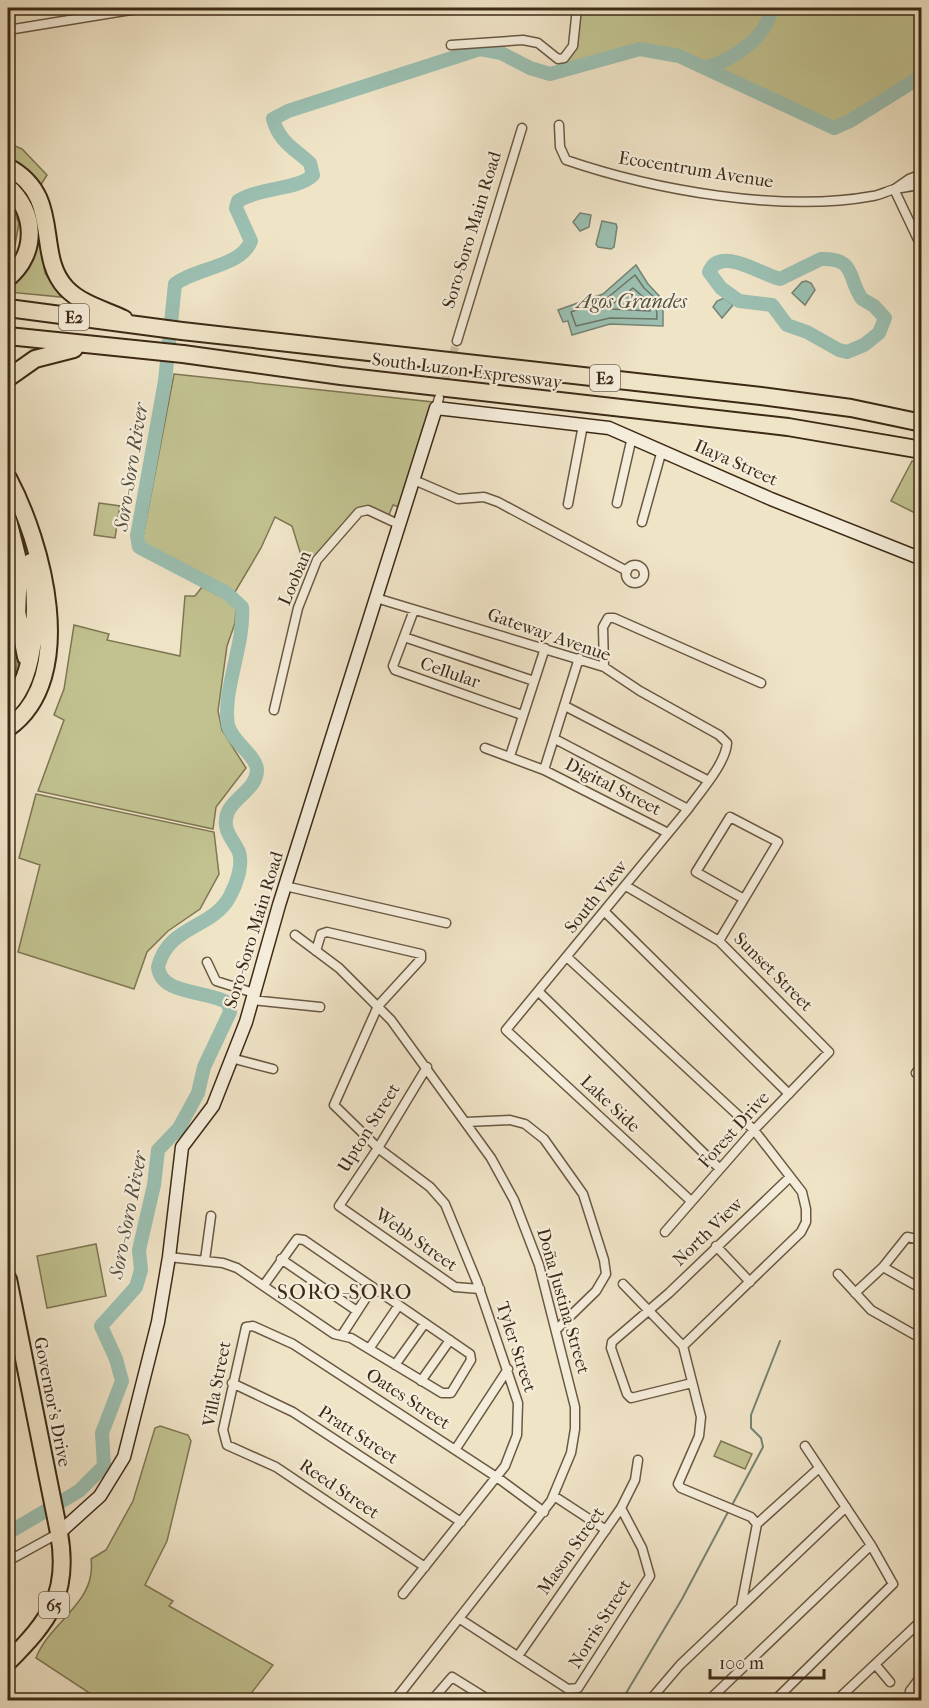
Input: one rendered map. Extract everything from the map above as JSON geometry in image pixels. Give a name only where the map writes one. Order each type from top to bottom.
[{"type":"highway","points":[[8,167],[26,180],[36,194],[44,213],[56,272],[63,284],[79,298],[141,326]]},
{"type":"highway","points":[[8,187],[23,205],[30,226],[24,258],[8,278]]},
{"type":"highway","name":"South Luzon Expressway","points":[[8,308],[182,332],[750,395],[851,408],[921,423]]},
{"type":"highway","name":"South Luzon Expressway","points":[[8,336],[100,347],[152,350],[340,376],[788,427],[921,450]]},
{"type":"highway","points":[[8,378],[26,363],[45,355],[100,347]]},
{"type":"highway","points":[[8,478],[25,513],[38,550],[47,600],[45,665],[36,694],[14,723]]},
{"type":"highway","points":[[8,495],[24,535],[33,579],[34,631],[20,687],[8,705]]},
{"type":"highway","points":[[8,520],[20,570],[17,618]]},
{"type":"highway","points":[[8,566],[27,663]]},
{"type":"highway","name":"Governor's Drive","points":[[8,1279],[58,1528]]},
{"type":"highway","name":"65","points":[[8,1662],[36,1634],[55,1603],[63,1565],[58,1528]]},
{"type":"street","points":[[8,30],[143,8]]},
{"type":"street","points":[[451,45],[523,40],[538,43],[558,59],[564,58],[573,46],[577,8]]},
{"type":"street","name":"Ecocentrum Avenue","points":[[559,125],[560,147],[566,160],[630,179],[775,201],[874,196],[894,189],[921,184]]},
{"type":"street","name":"Soro-Soro Main Road","points":[[457,341],[522,128]]},
{"type":"street","name":"Ecocentrum Avenue","points":[[894,189],[921,174]]},
{"type":"street","points":[[894,189],[921,248]]},
{"type":"street","name":"Soro-Soro Main Road","points":[[58,1528],[100,1496],[124,1457],[158,1322],[169,1257],[182,1147],[213,1106],[253,996],[285,886],[438,403],[532,418]]},
{"type":"street","name":"Ilaya Street","points":[[532,418],[609,428],[771,499],[921,559]]},
{"type":"street","points":[[567,504],[583,425]]},
{"type":"street","points":[[616,503],[632,437]]},
{"type":"street","points":[[642,522],[662,450]]},
{"type":"street","points":[[414,480],[458,499],[484,497],[498,502],[627,571]]},
{"type":"street","name":"Looban","points":[[274,710],[298,608],[317,560],[359,512],[368,510],[398,524]]},
{"type":"street","name":"Gateway Avenue","points":[[376,598],[604,667],[640,692],[724,739],[726,749],[709,781]]},
{"type":"street","name":"Cellular","points":[[414,610],[393,666],[399,673],[522,715]]},
{"type":"street","points":[[604,667],[603,627],[608,618],[614,618],[761,683]]},
{"type":"street","points":[[404,637],[534,681]]},
{"type":"street","points":[[510,756],[545,648]]},
{"type":"street","points":[[544,770],[579,658]]},
{"type":"street","points":[[565,706],[709,781]]},
{"type":"street","points":[[555,739],[688,809]]},
{"type":"street","name":"Digital Street","points":[[485,748],[544,770],[668,833]]},
{"type":"street","name":"South View","points":[[506,1030],[568,958],[709,781]]},
{"type":"street","points":[[719,941],[778,842],[730,818],[696,872],[744,899]]},
{"type":"street","points":[[285,886],[446,923]]},
{"type":"street","name":"Sunset Street","points":[[626,886],[719,941],[829,1052]]},
{"type":"street","points":[[605,912],[789,1094]]},
{"type":"street","points":[[316,951],[324,932],[420,954],[421,959],[378,1006]]},
{"type":"street","name":"Doña Justina Street","points":[[295,935],[339,968],[378,1006],[427,1067],[491,1158],[519,1212],[539,1265],[557,1329],[576,1417],[571,1453],[554,1496],[544,1512],[394,1701]]},
{"type":"street","points":[[568,958],[754,1131],[802,1192],[806,1222],[801,1232],[683,1346]]},
{"type":"street","points":[[207,962],[216,981],[253,996],[320,1007]]},
{"type":"street","points":[[539,992],[720,1169]]},
{"type":"street","name":"Tyler Street","points":[[378,1006],[334,1105],[378,1148],[430,1187],[442,1199],[480,1289],[517,1397],[518,1424],[512,1453],[498,1478],[403,1594]]},
{"type":"street","name":"Lake Side","points":[[506,1030],[691,1201]]},
{"type":"street","name":"Forest Drive","points":[[665,1232],[754,1131],[829,1052]]},
{"type":"street","points":[[231,1058],[273,1069]]},
{"type":"street","points":[[916,1073],[921,1065]]},
{"type":"street","name":"Upton Street","points":[[339,1206],[378,1148],[427,1067]]},
{"type":"street","points":[[466,1122],[514,1120],[533,1129],[568,1172],[586,1201],[606,1274],[596,1291],[557,1329]]},
{"type":"street","name":"North View","points":[[692,1383],[637,1397],[627,1394],[611,1348],[612,1342],[790,1177]]},
{"type":"street","name":"Webb Street","points":[[339,1206],[455,1287],[480,1289]]},
{"type":"street","points":[[205,1260],[211,1216]]},
{"type":"street","points":[[855,1293],[884,1267],[903,1239],[907,1236],[920,1236]]},
{"type":"street","points":[[169,1257],[230,1264],[334,1334],[342,1335],[369,1349],[442,1393],[449,1394],[453,1390],[472,1356],[301,1238],[294,1242],[264,1285]]},
{"type":"street","points":[[716,1246],[750,1282]]},
{"type":"street","points":[[281,1259],[357,1311]]},
{"type":"street","points":[[884,1267],[921,1290]]},
{"type":"street","points":[[838,1275],[871,1310],[921,1339]]},
{"type":"street","points":[[623,1284],[683,1346],[701,1417],[699,1436],[678,1484],[681,1488],[751,1516],[757,1524]]},
{"type":"street","points":[[342,1335],[373,1287]]},
{"type":"street","points":[[369,1349],[399,1305]]},
{"type":"street","points":[[395,1365],[425,1323]]},
{"type":"street","name":"Villa Street","points":[[230,1447],[224,1438],[223,1430],[232,1383],[248,1326]]},
{"type":"street","name":"Oates Street","points":[[248,1326],[293,1344],[498,1478],[544,1512]]},
{"type":"street","points":[[421,1381],[450,1340]]},
{"type":"street","points":[[455,1450],[508,1369]]},
{"type":"street","name":"Pratt Street","points":[[232,1383],[293,1412],[461,1522]]},
{"type":"street","points":[[775,1701],[890,1588],[892,1579],[805,1446]]},
{"type":"street","name":"Reed Street","points":[[230,1447],[276,1467],[425,1567]]},
{"type":"street","name":"Mason Street","points":[[518,1656],[621,1508],[635,1480],[638,1460]]},
{"type":"street","points":[[741,1607],[757,1524],[819,1468]]},
{"type":"street","points":[[554,1496],[606,1530]]},
{"type":"street","points":[[650,1701],[680,1665],[846,1507]]},
{"type":"street","name":"Norris Street","points":[[518,1656],[568,1689],[575,1690],[581,1685],[650,1576],[642,1548],[621,1508]]},
{"type":"street","points":[[8,1561],[58,1528]]},
{"type":"street","points":[[709,1701],[871,1545]]},
{"type":"street","points":[[460,1619],[518,1656]]},
{"type":"street","points":[[837,1701],[921,1620]]},
{"type":"street","points":[[875,1664],[890,1682]]},
{"type":"street","points":[[910,1690],[921,1675]]},
{"type":"street","points":[[432,1701],[452,1677],[489,1701]]},
{"type":"street","points":[[846,1693],[854,1701]]},
{"type":"green space","points":[[581,8],[921,8],[921,76],[850,121],[834,128],[679,56],[640,49],[550,74],[567,59]]},
{"type":"green space","points":[[8,143],[22,149],[47,175],[40,186],[8,159]]},
{"type":"green space","points":[[8,199],[19,223],[15,245],[8,241]]},
{"type":"green space","points":[[40,239],[45,273],[61,297],[8,292],[29,268]]},
{"type":"green space","points":[[174,374],[433,402],[402,508],[393,505],[388,517],[367,509],[335,535],[312,562],[301,555],[292,526],[275,517],[261,548],[235,592],[151,548],[142,542]]},
{"type":"green space","points":[[912,461],[921,463],[921,516],[891,501]]},
{"type":"green space","points":[[99,503],[120,506],[115,538],[94,535]]},
{"type":"green space","points":[[202,587],[228,600],[236,609],[235,623],[227,646],[218,711],[222,730],[246,768],[216,807],[213,829],[38,791],[64,720],[54,715],[64,689],[74,625],[109,634],[107,640],[180,656],[185,596],[195,596]]},
{"type":"green space","points":[[8,601],[16,635],[18,657],[8,690]]},
{"type":"green space","points":[[36,794],[214,832],[219,874],[200,909],[168,931],[147,952],[134,989],[18,952],[40,865],[19,858]]},
{"type":"green space","points":[[96,1244],[106,1296],[47,1308],[37,1256]]},
{"type":"green space","points":[[160,1426],[188,1435],[191,1441],[167,1541],[145,1585],[173,1601],[169,1606],[273,1665],[246,1700],[100,1700],[36,1658],[51,1633],[80,1600],[87,1588],[91,1574],[91,1559],[106,1550],[133,1501],[155,1428]]},
{"type":"green space","points":[[721,1441],[752,1454],[745,1469],[714,1456]]},
{"type":"water","points":[[580,213],[591,215],[589,227],[580,231],[573,222]]},
{"type":"water","points":[[602,221],[616,224],[617,227],[614,247],[611,249],[598,247],[596,244]]},
{"type":"water","name":"Agos Grandes","points":[[636,265],[648,284],[663,300],[663,326],[610,324],[572,335],[568,321],[563,322],[558,310],[603,294]]},
{"type":"water","points":[[802,282],[811,283],[815,290],[805,305],[792,293]]},
{"type":"water","points":[[724,298],[733,305],[722,318],[713,307],[717,301]]},
{"type":"waterway","points":[[707,67],[727,59],[748,45],[764,28],[771,8]]},
{"type":"waterway","name":"Soro-Soro River","points":[[8,1533],[79,1491],[104,1466],[102,1433],[122,1381],[116,1359],[101,1326],[136,1287],[141,1270],[139,1250],[154,1185],[158,1150],[179,1128],[198,1093],[204,1067],[230,1012],[228,1003],[220,999],[176,988],[161,976],[158,967],[163,953],[171,943],[222,907],[233,891],[239,874],[239,852],[228,832],[226,819],[232,806],[252,784],[257,770],[253,759],[234,737],[228,725],[228,697],[240,636],[242,607],[227,593],[139,547],[137,536],[165,381],[175,284],[194,274],[228,262],[246,250],[251,241],[236,208],[238,201],[247,196],[298,183],[313,175],[310,163],[283,139],[273,119],[288,111],[480,49],[501,53],[530,68],[550,74],[640,49],[679,56],[834,128],[850,121],[922,76]]},
{"type":"waterway","points":[[821,259],[840,262],[846,266],[862,299],[874,306],[885,318],[879,333],[864,345],[847,352],[807,332],[787,325],[772,305],[739,301],[721,288],[709,272],[714,264],[732,261],[780,279],[821,259]]},
{"type":"waterway","points":[[731,1507],[763,1447],[761,1438],[751,1428],[751,1415],[780,1341]]},
{"type":"waterway","points":[[622,1700],[682,1599],[728,1512]]},
{"type":"tunnel","points":[[442,389],[457,341]]},
{"type":"district","name":"SORO-SORO","points":[[345,1292]]}]
